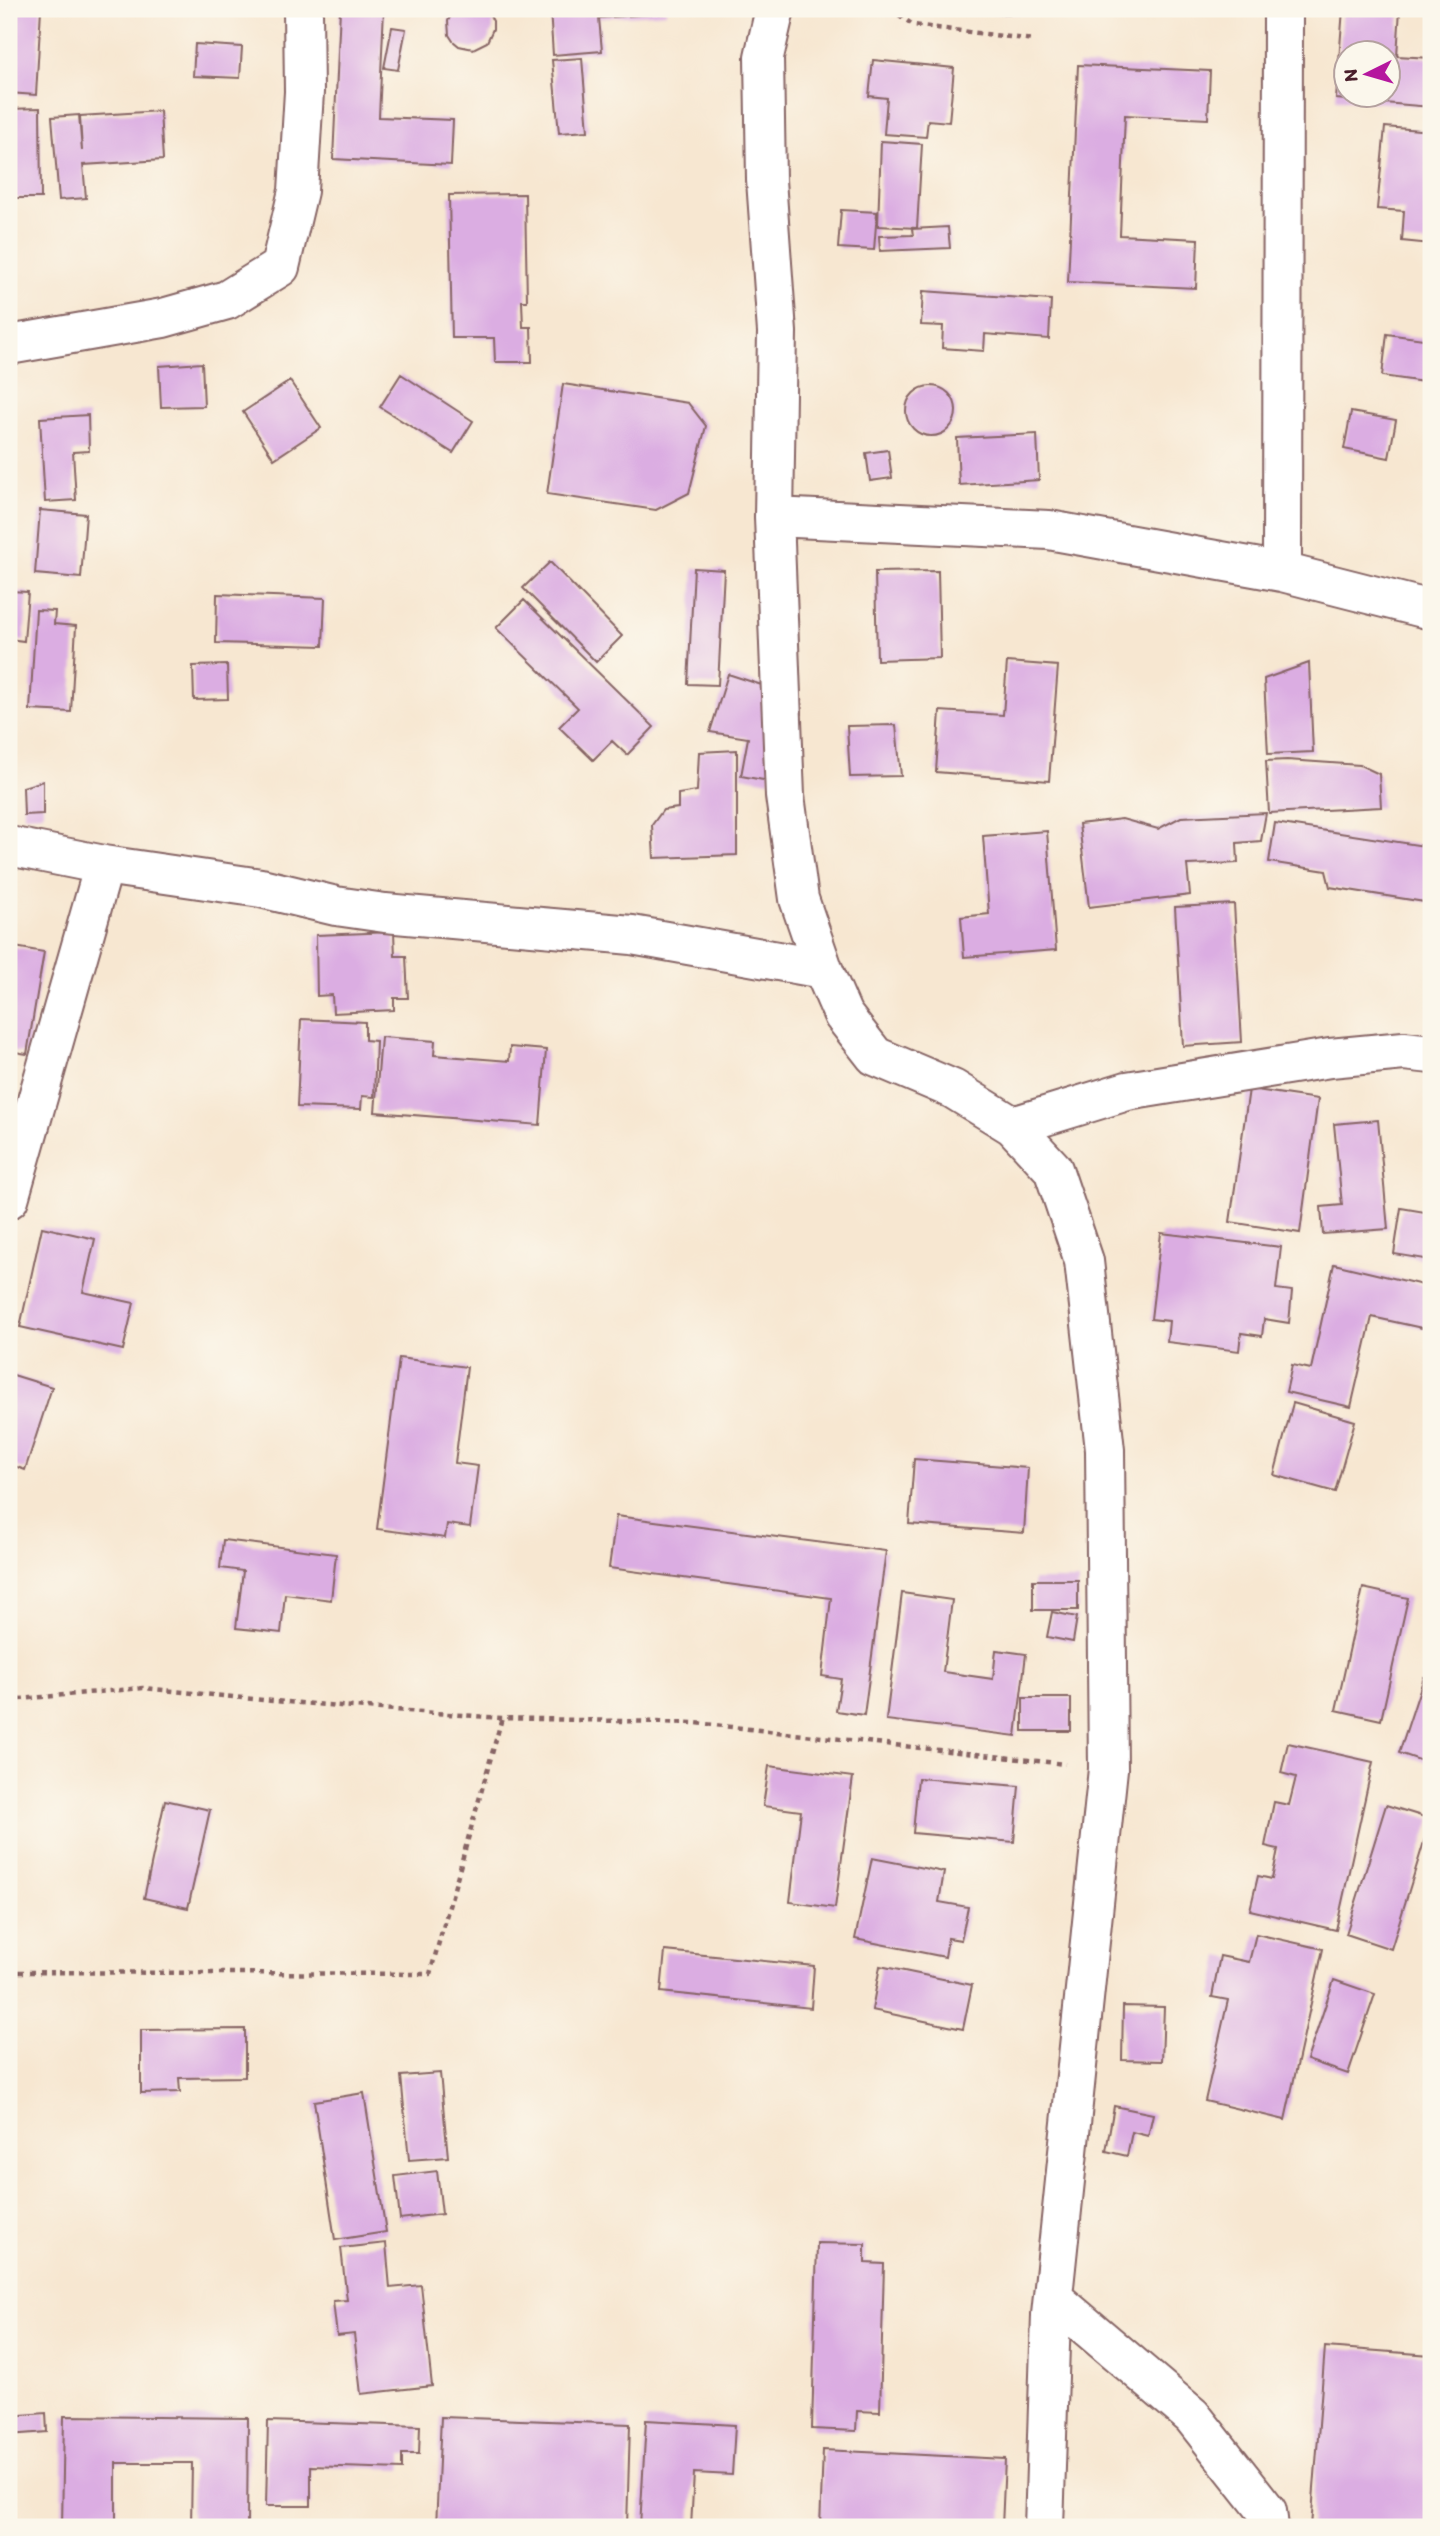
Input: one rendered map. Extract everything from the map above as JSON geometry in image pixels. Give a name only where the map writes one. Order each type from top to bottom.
[{"type":"street","points":[[9,345],[163,318],[227,300],[280,267],[298,191],[304,92],[303,9]]},
{"type":"street","points":[[775,9],[764,57],[766,180],[777,332],[774,517],[785,796],[799,899],[823,969],[843,1015],[875,1056],[953,1089],[1013,1126],[1054,1169],[1084,1261],[1105,1450],[1108,1769],[1053,2298],[1044,2527]]},
{"type":"street","points":[[1282,572],[1283,9]]},
{"type":"street","points":[[774,517],[1049,530],[1282,572],[1431,610]]},
{"type":"street","points":[[9,846],[104,865],[261,888],[335,906],[632,935],[823,969]]},
{"type":"street","points":[[9,1199],[104,865]]},
{"type":"street","points":[[1013,1126],[1127,1091],[1330,1058],[1404,1051],[1431,1054]]},
{"type":"street","points":[[1053,2298],[1192,2416],[1267,2511],[1269,2527]]},
{"type":"path","points":[[891,9],[913,25],[1034,40]]},
{"type":"path","points":[[9,1700],[143,1688],[273,1702],[502,1718],[696,1723],[1108,1769]]},
{"type":"path","points":[[9,1972],[430,1974],[502,1718]]},
{"type":"building","points":[[9,9],[41,9],[36,95],[9,93]]},
{"type":"building","points":[[340,9],[384,9],[379,117],[453,120],[451,165],[333,159]]},
{"type":"building","points":[[454,9],[486,9],[493,21],[493,29],[487,42],[473,49],[459,46],[453,41],[449,35],[448,21]]},
{"type":"building","points":[[550,9],[666,9],[666,13],[599,18],[602,51],[553,55]]},
{"type":"building","points":[[984,9],[1049,9],[1049,14],[983,13]]},
{"type":"building","points":[[1343,9],[1400,9],[1398,38],[1341,38]]},
{"type":"building","points":[[392,27],[406,29],[398,70],[384,68]]},
{"type":"building","points":[[195,44],[242,47],[240,78],[193,76]]},
{"type":"building","points":[[1402,56],[1431,58],[1431,107],[1402,105]]},
{"type":"building","points":[[582,58],[588,131],[559,133],[552,60]]},
{"type":"building","points":[[873,60],[954,68],[949,122],[928,120],[926,137],[884,134],[887,98],[869,96]]},
{"type":"building","points":[[1078,65],[1210,71],[1208,119],[1125,115],[1120,235],[1198,239],[1196,288],[1068,282]]},
{"type":"building","points":[[40,108],[41,198],[9,198],[9,109]]},
{"type":"building","points":[[160,111],[163,160],[83,165],[86,198],[59,200],[52,117],[79,115],[82,151],[80,116]]},
{"type":"building","points":[[1385,127],[1431,131],[1431,244],[1402,241],[1404,211],[1377,209]]},
{"type":"building","points":[[881,141],[922,144],[917,228],[878,226]]},
{"type":"building","points":[[525,194],[527,301],[522,301],[523,327],[531,327],[532,362],[495,362],[494,338],[452,338],[449,195]]},
{"type":"building","points":[[841,210],[877,212],[874,250],[838,248]]},
{"type":"building","points":[[948,227],[950,248],[880,251],[879,236],[913,235],[912,229]]},
{"type":"building","points":[[923,291],[1051,300],[1049,339],[985,334],[984,351],[942,348],[943,326],[921,325]]},
{"type":"building","points":[[1387,334],[1431,340],[1431,383],[1382,376]]},
{"type":"building","points":[[202,363],[204,406],[161,407],[159,366]]},
{"type":"building","points":[[401,374],[473,421],[453,453],[380,407]]},
{"type":"building","points":[[290,381],[321,428],[274,459],[243,412]]},
{"type":"building","points":[[563,384],[688,403],[706,426],[689,493],[656,510],[547,494]]},
{"type":"building","points":[[931,386],[949,393],[956,411],[949,429],[931,436],[913,429],[906,411],[913,393]]},
{"type":"building","points":[[1351,412],[1396,420],[1389,458],[1344,449]]},
{"type":"building","points":[[88,415],[89,451],[73,452],[76,500],[45,502],[40,418]]},
{"type":"building","points":[[1037,434],[1039,480],[959,485],[957,438]]},
{"type":"building","points":[[888,450],[892,478],[870,481],[866,453]]},
{"type":"building","points":[[40,510],[86,514],[81,578],[35,574]]},
{"type":"building","points":[[550,562],[622,636],[596,662],[523,588]]},
{"type":"building","points":[[694,568],[724,570],[718,685],[688,684]]},
{"type":"building","points":[[938,571],[940,658],[877,660],[875,572]]},
{"type":"building","points":[[9,591],[28,592],[24,641],[9,639]]},
{"type":"building","points":[[217,594],[325,598],[323,646],[216,643]]},
{"type":"building","points":[[524,600],[654,727],[627,755],[612,741],[593,760],[559,727],[578,708],[496,628]]},
{"type":"building","points":[[36,610],[55,611],[54,624],[76,626],[71,712],[30,710]]},
{"type":"building","points":[[1007,662],[1058,666],[1049,781],[936,772],[940,711],[1003,715]]},
{"type":"building","points":[[1309,663],[1313,752],[1268,754],[1264,679]]},
{"type":"building","points":[[227,665],[228,699],[194,700],[193,666]]},
{"type":"building","points":[[728,674],[777,690],[769,781],[741,776],[748,738],[710,732]]},
{"type":"building","points":[[896,725],[901,776],[850,777],[847,726]]},
{"type":"building","points":[[737,750],[737,855],[654,858],[652,825],[663,810],[678,808],[678,794],[697,791],[699,752]]},
{"type":"building","points":[[1266,761],[1360,765],[1379,774],[1381,807],[1269,813]]},
{"type":"building","points":[[43,781],[43,814],[24,815],[23,787]]},
{"type":"building","points":[[1266,813],[1261,841],[1237,843],[1238,863],[1187,865],[1190,895],[1089,907],[1079,824],[1122,819],[1158,829],[1181,817]]},
{"type":"building","points":[[1275,823],[1431,847],[1431,903],[1330,887],[1326,871],[1269,862]]},
{"type":"building","points":[[1047,831],[1056,950],[964,957],[961,917],[989,914],[983,836]]},
{"type":"building","points":[[1234,904],[1242,1042],[1183,1046],[1175,907]]},
{"type":"building","points":[[394,932],[395,956],[406,956],[408,998],[394,998],[394,1010],[333,1013],[332,995],[317,996],[316,935]]},
{"type":"building","points":[[9,946],[44,952],[27,1054],[9,1051]]},
{"type":"building","points":[[301,1019],[365,1022],[365,1040],[376,1041],[374,1097],[362,1096],[361,1109],[297,1107]]},
{"type":"building","points":[[381,1037],[435,1041],[434,1055],[509,1061],[510,1047],[546,1050],[540,1125],[375,1112]]},
{"type":"building","points":[[1249,1089],[1318,1099],[1300,1233],[1230,1222]]},
{"type":"building","points":[[1378,1120],[1388,1229],[1323,1234],[1321,1207],[1342,1205],[1334,1124]]},
{"type":"building","points":[[1401,1208],[1431,1213],[1431,1260],[1394,1254]]},
{"type":"building","points":[[42,1227],[95,1239],[83,1292],[134,1303],[123,1350],[20,1327]]},
{"type":"building","points":[[1161,1233],[1281,1247],[1276,1289],[1292,1291],[1289,1323],[1264,1319],[1262,1336],[1241,1333],[1239,1351],[1167,1342],[1169,1321],[1151,1319]]},
{"type":"building","points":[[1334,1264],[1431,1287],[1431,1330],[1372,1317],[1351,1407],[1286,1392],[1292,1365],[1311,1369]]},
{"type":"building","points":[[399,1358],[467,1367],[455,1463],[478,1466],[470,1527],[447,1524],[445,1538],[377,1529]]},
{"type":"building","points":[[10,1374],[52,1387],[25,1470],[9,1464]]},
{"type":"building","points":[[1293,1403],[1355,1421],[1335,1492],[1274,1475]]},
{"type":"building","points":[[914,1459],[1028,1468],[1024,1533],[909,1524]]},
{"type":"building","points":[[616,1516],[886,1551],[864,1715],[836,1711],[841,1679],[822,1676],[831,1598],[609,1568]]},
{"type":"building","points":[[223,1540],[336,1554],[331,1600],[285,1594],[281,1633],[236,1628],[243,1571],[220,1568]]},
{"type":"building","points":[[1033,1580],[1078,1580],[1078,1610],[1033,1610]]},
{"type":"building","points":[[1363,1588],[1408,1598],[1381,1720],[1336,1710]]},
{"type":"building","points":[[902,1593],[952,1600],[943,1672],[993,1679],[996,1650],[1026,1654],[1016,1736],[886,1720]]},
{"type":"building","points":[[1052,1612],[1077,1617],[1073,1642],[1047,1637]]},
{"type":"building","points":[[1424,1677],[1431,1680],[1431,1764],[1399,1753]]},
{"type":"building","points":[[1023,1698],[1071,1698],[1071,1731],[1023,1731]]},
{"type":"building","points":[[1288,1743],[1373,1762],[1336,1930],[1250,1910],[1258,1876],[1272,1879],[1278,1849],[1265,1846],[1274,1802],[1289,1805],[1296,1777],[1281,1773]]},
{"type":"building","points":[[769,1766],[853,1777],[835,1908],[790,1902],[801,1811],[763,1806]]},
{"type":"building","points":[[918,1778],[1019,1786],[1014,1842],[913,1833]]},
{"type":"building","points":[[165,1800],[210,1810],[188,1908],[144,1898]]},
{"type":"building","points":[[1386,1805],[1431,1819],[1391,1949],[1346,1934]]},
{"type":"building","points":[[872,1858],[944,1872],[939,1902],[968,1907],[961,1940],[948,1938],[945,1957],[855,1939]]},
{"type":"building","points":[[1256,1934],[1323,1949],[1285,2120],[1205,2101],[1228,2000],[1212,1997],[1220,1956],[1249,1962]]},
{"type":"building","points":[[665,1951],[814,1966],[811,2008],[661,1992]]},
{"type":"building","points":[[880,1966],[972,1985],[963,2029],[872,2010]]},
{"type":"building","points":[[1334,1980],[1375,1994],[1348,2074],[1307,2060]]},
{"type":"building","points":[[1123,2006],[1164,2007],[1162,2061],[1122,2060]]},
{"type":"building","points":[[245,2029],[245,2077],[179,2078],[180,2092],[141,2093],[141,2030]]},
{"type":"building","points":[[440,2073],[448,2157],[409,2160],[401,2076]]},
{"type":"building","points":[[364,2093],[386,2232],[335,2240],[314,2101]]},
{"type":"building","points":[[1114,2106],[1153,2114],[1148,2136],[1132,2132],[1127,2156],[1106,2151]]},
{"type":"building","points":[[437,2171],[442,2214],[400,2219],[395,2176]]},
{"type":"building","points":[[386,2243],[390,2288],[421,2285],[432,2386],[361,2394],[354,2334],[337,2336],[333,2301],[347,2300],[341,2248]]},
{"type":"building","points":[[817,2243],[865,2244],[865,2263],[884,2264],[880,2412],[857,2411],[856,2431],[812,2429]]},
{"type":"building","points":[[1325,2347],[1431,2355],[1431,2527],[1311,2527]]},
{"type":"building","points":[[46,2413],[47,2432],[9,2435],[9,2416]]},
{"type":"building","points":[[64,2416],[248,2418],[247,2527],[191,2527],[192,2463],[116,2463],[116,2527],[62,2527]]},
{"type":"building","points":[[441,2417],[630,2424],[627,2527],[436,2527]]},
{"type":"building","points":[[646,2420],[735,2425],[732,2475],[694,2473],[691,2527],[640,2527]]},
{"type":"building","points":[[268,2421],[420,2426],[419,2454],[402,2454],[402,2469],[311,2466],[311,2506],[266,2506]]},
{"type":"building","points":[[823,2450],[1005,2459],[1002,2527],[820,2527]]}]
